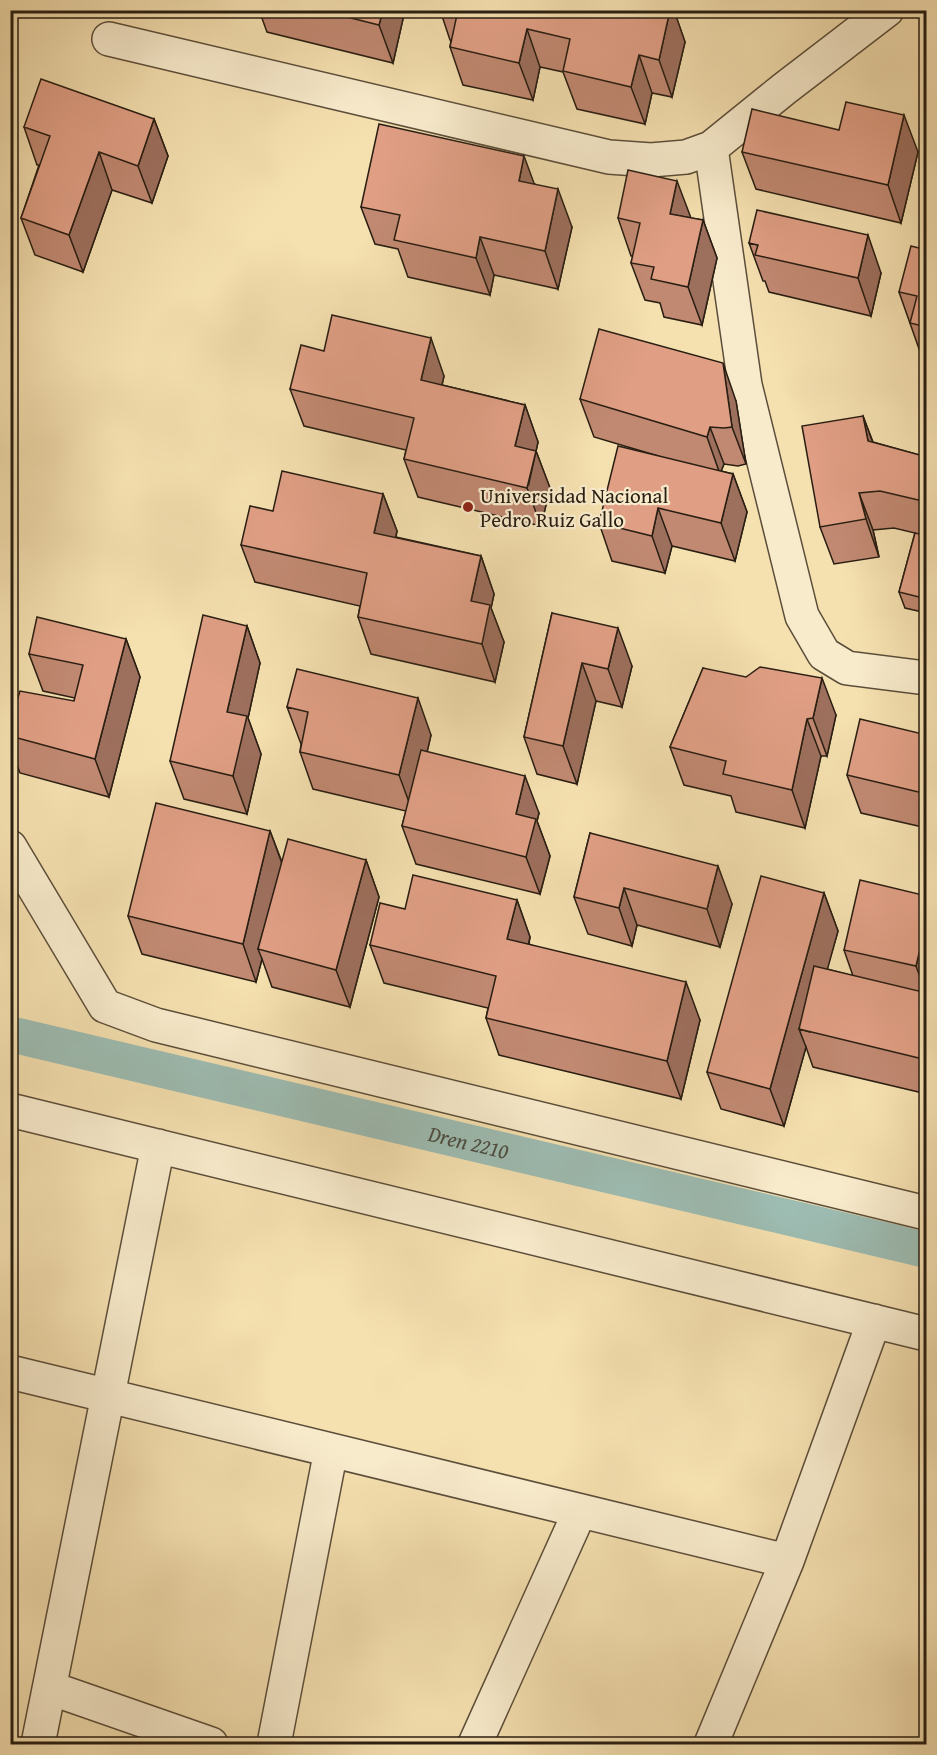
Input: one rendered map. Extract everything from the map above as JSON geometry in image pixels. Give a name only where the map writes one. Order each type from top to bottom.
[{"type":"street","points":[[109,39],[609,157],[651,160],[686,157],[711,148],[887,10]]},
{"type":"street","points":[[711,148],[745,385],[802,616],[824,654],[847,668],[918,677],[927,676]]},
{"type":"street","points":[[10,847],[105,1006],[156,1025],[927,1213]]},
{"type":"street","points":[[10,1110],[927,1334]]},
{"type":"street","points":[[38,1744],[158,1146]]},
{"type":"street","points":[[711,1744],[787,1562],[874,1321]]},
{"type":"street","points":[[10,1372],[787,1562]]},
{"type":"street","points":[[274,1744],[331,1450]]},
{"type":"street","points":[[475,1744],[579,1511]]},
{"type":"street","points":[[50,1688],[211,1744]]},
{"type":"building","points":[[319,10],[383,10],[379,25]]},
{"type":"building","points":[[458,10],[670,10],[659,60],[639,55],[631,87],[563,71],[570,39],[527,29],[519,63],[450,47]]},
{"type":"building","points":[[41,79],[154,119],[138,166],[99,152],[69,235],[21,218],[50,136],[24,127]]},
{"type":"building","points":[[846,102],[904,115],[888,185],[742,152],[752,109],[839,130]]},
{"type":"building","points":[[379,124],[524,156],[519,181],[558,189],[545,251],[480,237],[476,258],[394,240],[400,215],[361,207]]},
{"type":"building","points":[[628,170],[677,181],[670,214],[703,220],[688,287],[651,279],[654,267],[631,263],[640,223],[618,218]]},
{"type":"building","points":[[757,210],[868,235],[858,278],[755,255],[758,245],[749,243]]},
{"type":"building","points":[[911,246],[927,250],[927,327],[910,323],[917,296],[899,292]]},
{"type":"building","points":[[332,315],[431,338],[421,380],[525,405],[515,446],[536,451],[527,488],[404,459],[414,418],[290,389],[301,345],[324,351]]},
{"type":"building","points":[[599,329],[723,363],[732,427],[710,427],[707,437],[580,399]]},
{"type":"building","points":[[863,416],[868,441],[927,457],[927,502],[880,491],[859,493],[866,519],[820,527],[802,426]]},
{"type":"building","points":[[618,446],[733,474],[721,523],[658,508],[652,536],[599,523]]},
{"type":"building","points":[[282,471],[383,494],[374,533],[481,556],[471,601],[490,605],[482,644],[358,617],[367,573],[241,545],[250,506],[273,511]]},
{"type":"building","points":[[915,533],[927,536],[927,599],[899,592]]},
{"type":"building","points":[[552,613],[618,628],[608,669],[582,663],[563,746],[524,737]]},
{"type":"building","points":[[203,615],[247,626],[227,712],[247,716],[233,776],[170,761]]},
{"type":"building","points":[[37,617],[126,639],[95,759],[10,736],[10,722],[20,691],[74,701],[83,665],[29,654]]},
{"type":"building","points":[[760,667],[822,678],[813,718],[807,719],[792,790],[723,774],[726,761],[670,747],[703,668],[746,677]]},
{"type":"building","points":[[297,669],[418,698],[399,775],[300,752],[308,712],[287,707]]},
{"type":"building","points":[[860,719],[927,735],[927,794],[847,775]]},
{"type":"building","points":[[421,750],[525,776],[516,814],[536,819],[526,857],[402,826]]},
{"type":"building","points":[[156,803],[270,831],[243,944],[128,916]]},
{"type":"building","points":[[590,833],[718,866],[707,909],[624,888],[619,908],[574,897]]},
{"type":"building","points":[[288,839],[366,860],[336,970],[258,949]]},
{"type":"building","points":[[413,875],[517,900],[507,939],[686,982],[667,1061],[486,1018],[496,976],[370,945],[380,903],[405,909]]},
{"type":"building","points":[[761,876],[824,893],[770,1089],[707,1072]]},
{"type":"building","points":[[860,880],[927,896],[927,920],[916,966],[844,950]]},
{"type":"building","points":[[814,966],[927,993],[927,1060],[799,1029]]},
{"type":"waterway","name":"Dren 2210","points":[[10,1034],[926,1250]]},
{"type":"place","name":"Universidad Nacional Pedro Ruiz Gallo","points":[[468,507]]}]
